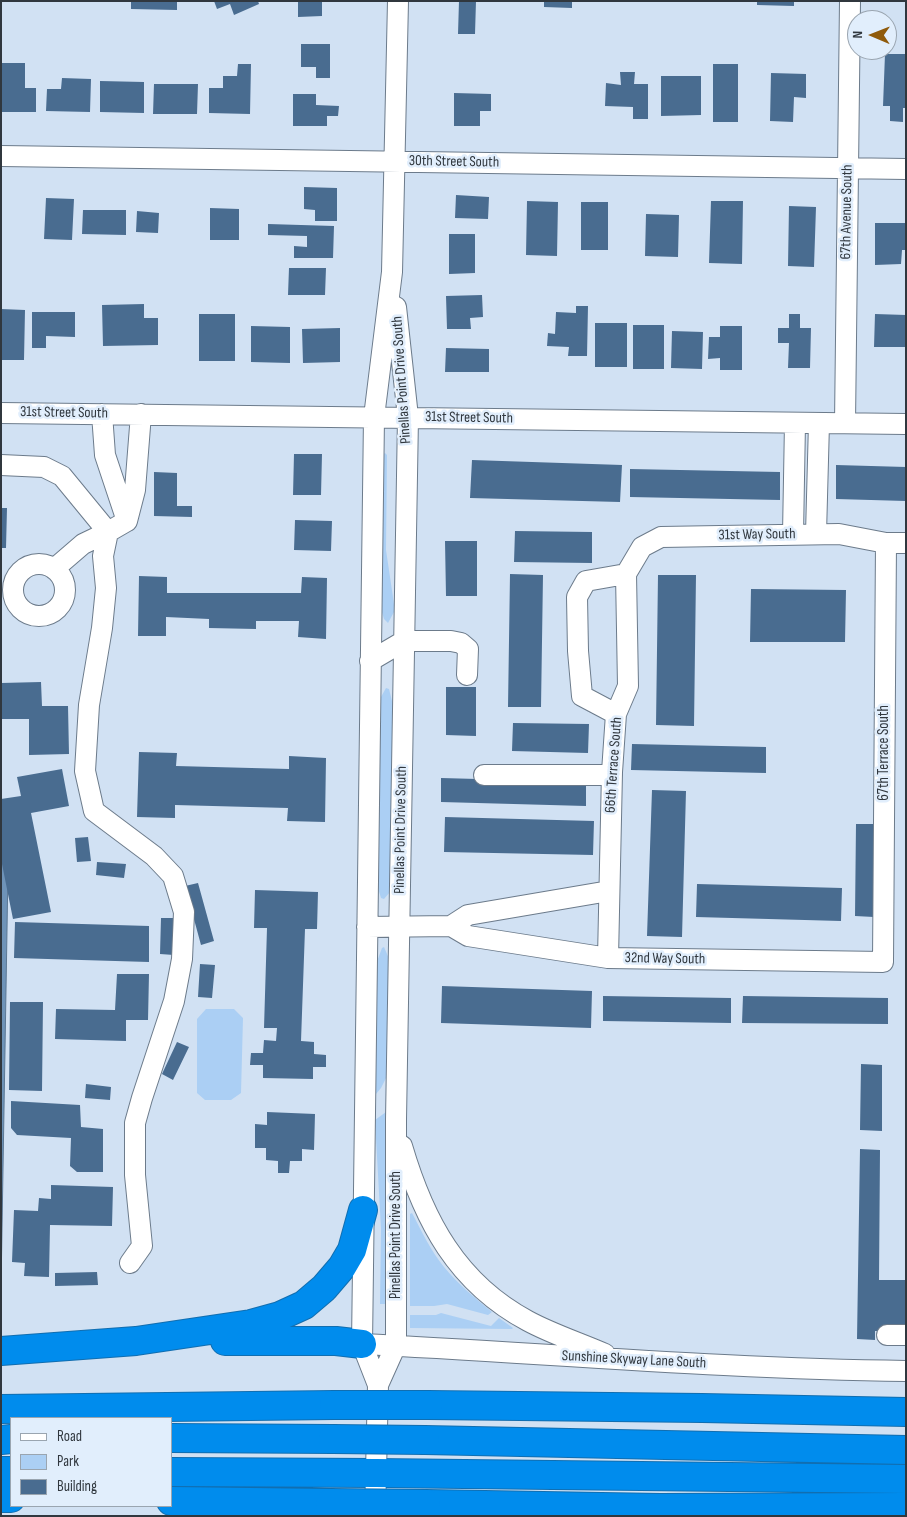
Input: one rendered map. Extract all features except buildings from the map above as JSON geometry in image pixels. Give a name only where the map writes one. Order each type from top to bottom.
[{"type":"highway","points":[[1,1351],[136,1341],[251,1324],[280,1316],[304,1305],[324,1288],[342,1267],[352,1250],[363,1210]]},
{"type":"highway","points":[[136,1341],[336,1341],[362,1344]]},
{"type":"highway","points":[[1,1410],[334,1405],[712,1408],[906,1412]]},
{"type":"highway","points":[[172,1438],[425,1440],[906,1450]]},
{"type":"highway","points":[[172,1472],[906,1479]]},
{"type":"highway","points":[[172,1501],[660,1508],[906,1508]]},
{"type":"street","name":"Pinellas Point Drive South","points":[[375,1516],[378,1385],[362,1344],[370,661],[374,417],[392,272],[396,161],[398,1]]},
{"type":"street","name":"67th Avenue South","points":[[845,423],[850,1]]},
{"type":"street","name":"30th Street South","points":[[1,156],[906,170]]},
{"type":"street","name":"Pinellas Point Drive South","points":[[378,1385],[396,1345],[396,1086],[408,417],[392,272]]},
{"type":"street","name":"31st Street South","points":[[1,412],[906,424]]},
{"type":"street","points":[[102,414],[105,455],[127,521]]},
{"type":"street","points":[[54,569],[82,544],[127,521],[136,490],[141,414]]},
{"type":"street","points":[[793,534],[795,423]]},
{"type":"street","points":[[816,534],[819,423]]},
{"type":"street","points":[[1,465],[44,467],[62,476],[108,532]]},
{"type":"street","points":[[108,532],[103,556],[106,588],[102,628],[89,705],[85,771],[94,811],[154,856],[173,876],[184,912],[182,959],[174,1001],[142,1098],[136,1124],[135,1175],[142,1246],[130,1263]]},
{"type":"street","name":"31st Way South","points":[[626,574],[642,547],[661,537],[840,534],[886,543],[906,542]]},
{"type":"street","name":"67th Terrace South","points":[[883,962],[886,543]]},
{"type":"street","points":[[616,714],[582,696],[578,651],[577,597],[586,581],[626,574]]},
{"type":"street","name":"66th Terrace South","points":[[608,958],[612,775],[616,714],[628,686],[626,574]]},
{"type":"street","points":[[370,661],[404,641],[451,641],[461,643],[468,649],[468,675]]},
{"type":"street","points":[[484,775],[612,775]]},
{"type":"street","name":"32nd Way South","points":[[451,926],[468,915],[609,891]]},
{"type":"street","points":[[494,910],[494,940]]},
{"type":"street","name":"32nd Way South","points":[[367,927],[451,926],[468,936],[608,958],[883,962]]},
{"type":"street","points":[[364,1110],[382,1101],[396,1086]]},
{"type":"street","points":[[396,1119],[406,1159],[421,1202],[443,1244],[463,1269],[493,1297],[528,1321],[621,1360]]},
{"type":"street","name":"Sunshine Skyway Lane South","points":[[362,1344],[621,1360],[834,1370],[906,1371]]},
{"type":"green space","points":[[385,453],[387,455],[386,550],[394,604],[394,612],[388,623],[384,619],[381,609],[383,455]]},
{"type":"green space","points":[[386,688],[389,689],[393,705],[391,885],[390,892],[384,899],[381,898],[377,885],[380,706],[381,697]]},
{"type":"green space","points":[[384,947],[390,961],[387,1076],[376,1094],[374,1093],[376,964]]},
{"type":"green space","points":[[206,1009],[234,1009],[243,1018],[241,1093],[231,1100],[205,1100],[197,1093],[197,1019]]},
{"type":"green space","points":[[388,1112],[385,1304],[380,1304],[381,1229],[375,1120]]},
{"type":"green space","points":[[412,1213],[439,1261],[461,1285],[492,1312],[488,1315],[447,1304],[410,1306],[410,1214]]},
{"type":"green space","points":[[441,1313],[491,1326],[499,1318],[513,1328],[410,1328],[410,1315],[436,1315]]},
{"type":"shaded area","points":[[1,830],[8,870],[1,1288]]}]
